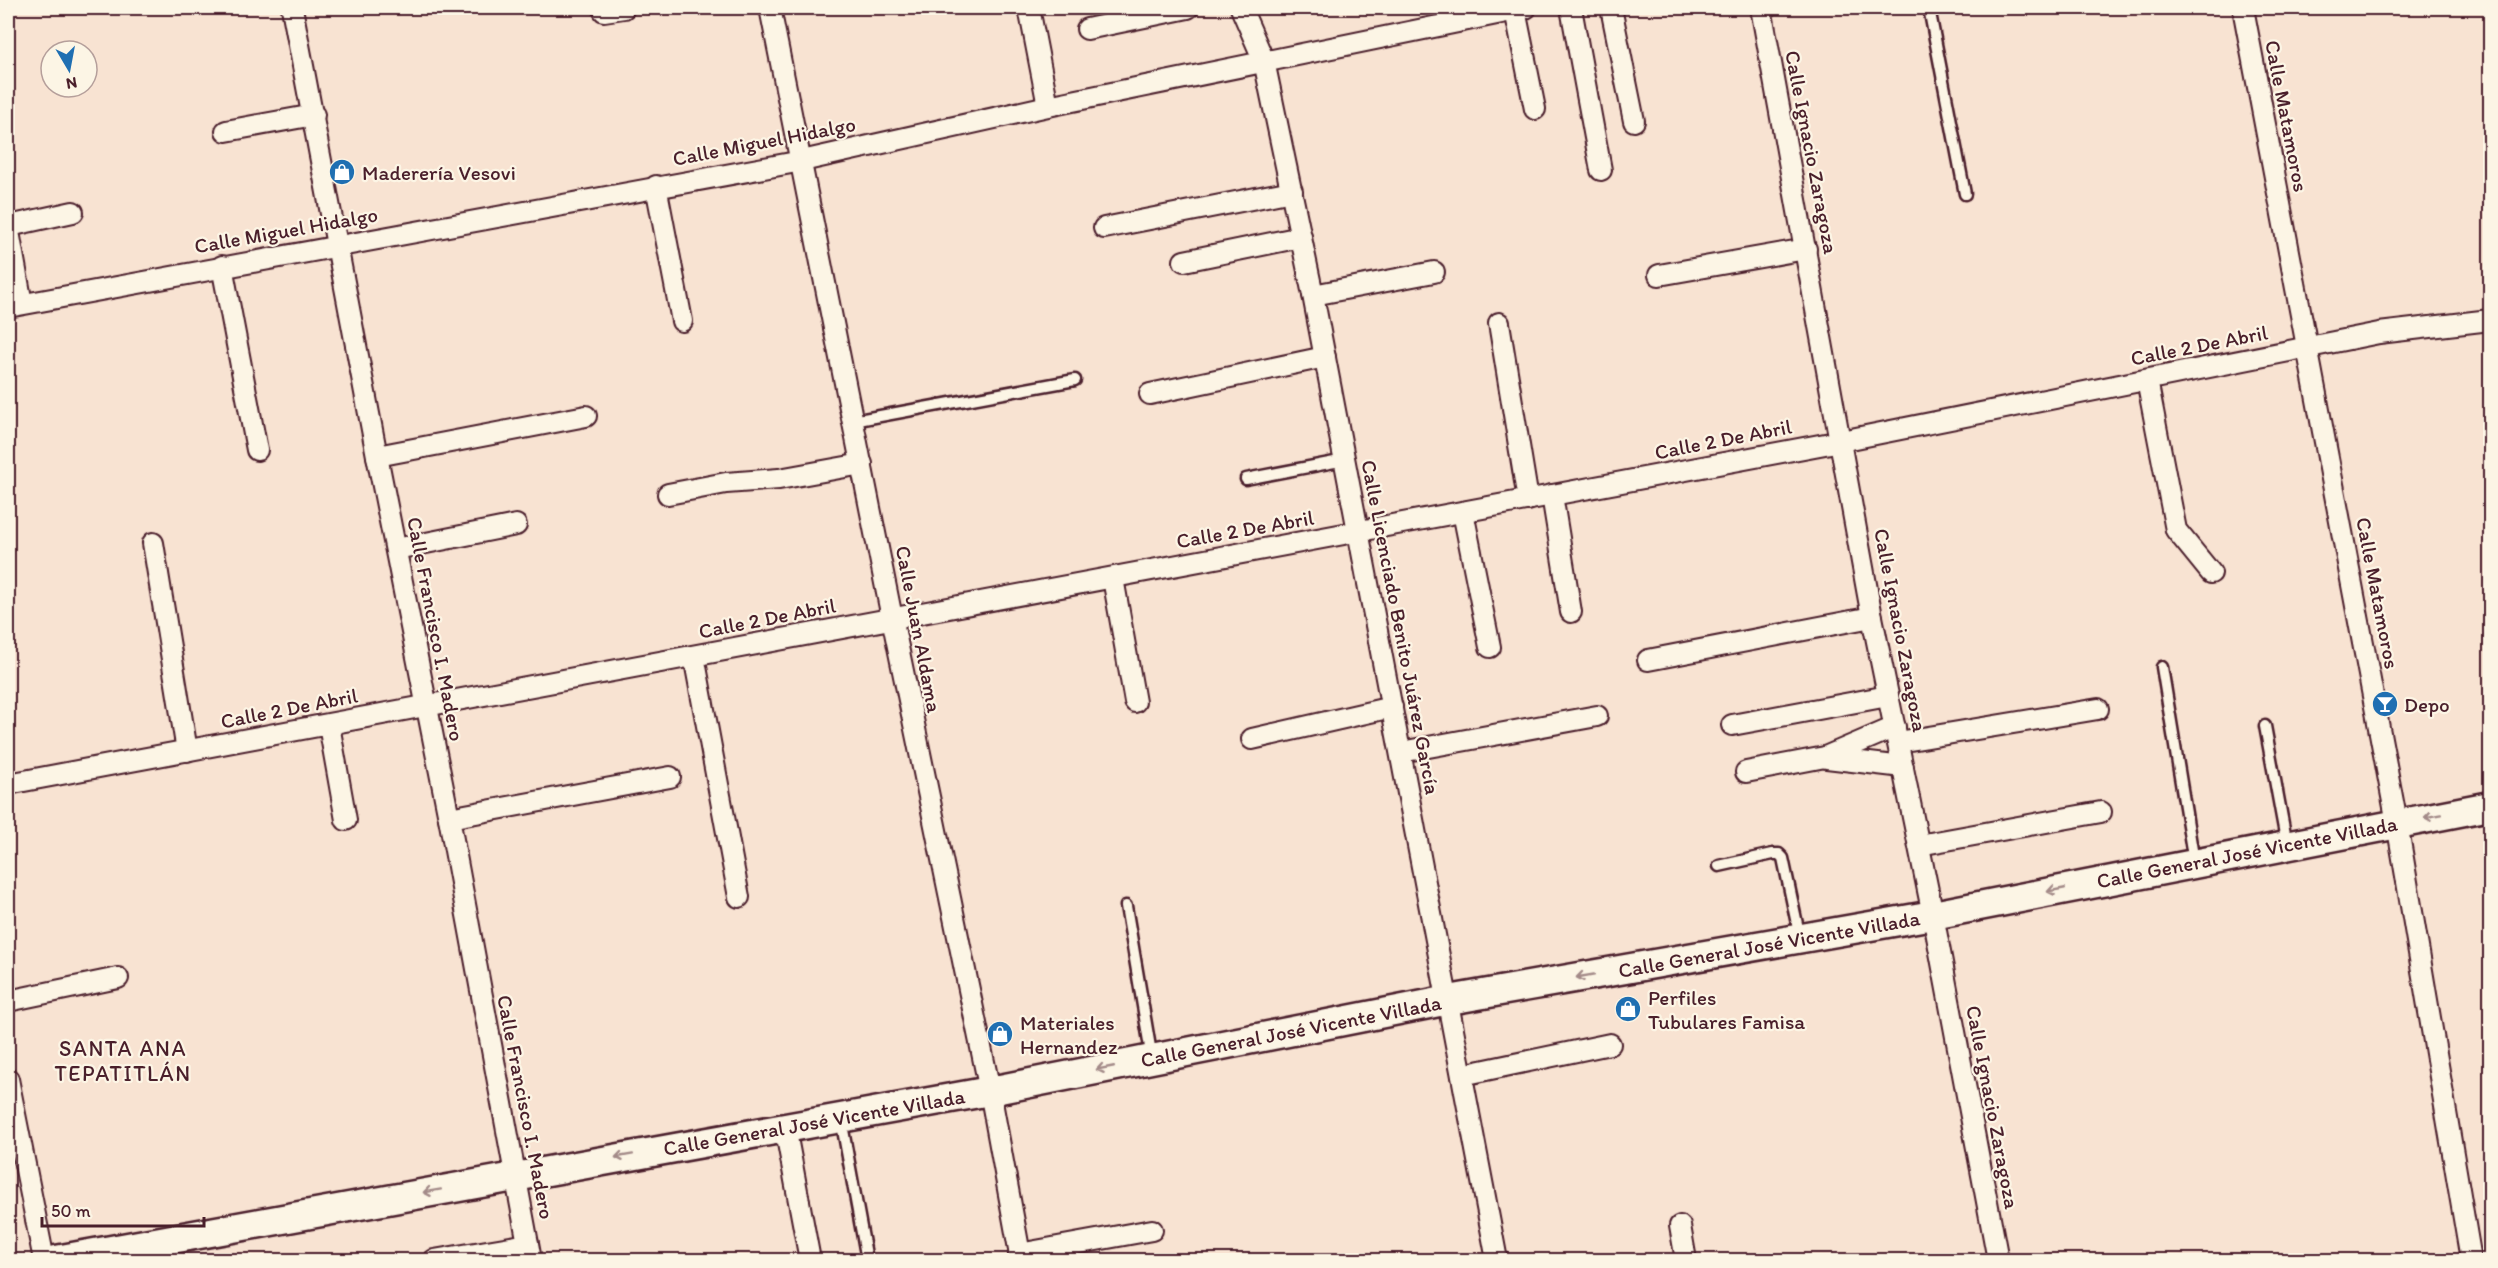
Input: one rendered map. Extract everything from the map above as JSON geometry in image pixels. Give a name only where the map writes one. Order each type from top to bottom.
[{"type":"main road","name":"Calle General José Vicente Villada","points":[[56,1260],[990,1090],[1449,1000],[1933,915],[2194,862],[2490,806]]},
{"type":"street","name":"Calle Francisco I. Madero","points":[[292,8],[377,456],[449,818],[530,1252]]},
{"type":"street","points":[[604,11],[624,8]]},
{"type":"street","name":"Calle Juan Aldama","points":[[770,8],[892,618],[990,1090],[1020,1257]]},
{"type":"street","points":[[1029,8],[1048,106]]},
{"type":"street","points":[[1088,29],[1188,8]]},
{"type":"street","name":"Calle Licenciado Benito Juárez García","points":[[1241,8],[1264,62],[1292,191],[1449,1000],[1497,1260]]},
{"type":"street","points":[[1571,8],[1601,170]]},
{"type":"street","points":[[1611,8],[1634,121]]},
{"type":"street","name":"Calle Ignacio Zaragoza","points":[[1761,8],[1872,617],[1904,767],[1998,1260]]},
{"type":"street","name":"Calle Matamoros","points":[[2243,8],[2397,823],[2471,1260]]},
{"type":"street","points":[[1520,9],[1535,109]]},
{"type":"street","name":"Calle Miguel Hidalgo","points":[[15,305],[802,161],[1048,106],[1264,62],[1463,14],[1520,9]]},
{"type":"street","points":[[226,131],[314,115]]},
{"type":"street","points":[[656,186],[682,321]]},
{"type":"street","points":[[1104,228],[1292,191]]},
{"type":"street","points":[[15,305],[8,226],[74,212]]},
{"type":"street","points":[[1184,261],[1301,237]]},
{"type":"street","points":[[1659,275],[1806,249]]},
{"type":"street","points":[[222,266],[257,450]]},
{"type":"street","points":[[1313,294],[1434,272]]},
{"type":"street","name":"Calle 2 De Abril","points":[[8,784],[1841,441],[2379,333],[2490,320]]},
{"type":"street","points":[[1499,323],[1528,500]]},
{"type":"street","points":[[1150,394],[1325,357]]},
{"type":"street","points":[[2147,380],[2176,530],[2211,573]]},
{"type":"street","points":[[377,456],[586,416]]},
{"type":"street","points":[[668,494],[726,483],[779,479],[862,464]]},
{"type":"street","points":[[1552,495],[1571,612]]},
{"type":"street","points":[[1463,512],[1490,647]]},
{"type":"street","points":[[396,549],[516,525]]},
{"type":"street","points":[[153,543],[188,751]]},
{"type":"street","points":[[1113,578],[1135,702]]},
{"type":"street","points":[[1648,660],[1872,617]]},
{"type":"street","points":[[694,656],[739,897]]},
{"type":"street","points":[[1732,725],[1888,696]]},
{"type":"street","points":[[1252,740],[1392,707]]},
{"type":"street","points":[[1746,772],[1825,757],[1897,735],[2098,709]]},
{"type":"street","points":[[1401,752],[1598,716]]},
{"type":"street","points":[[328,725],[346,820]]},
{"type":"street","points":[[1825,757],[1904,767]]},
{"type":"street","points":[[449,818],[670,777]]},
{"type":"street","points":[[1919,845],[2101,812]]},
{"type":"street","points":[[8,1001],[118,978]]},
{"type":"street","points":[[1462,1075],[1610,1044]]},
{"type":"street","points":[[8,1079],[44,1260]]},
{"type":"street","points":[[785,1127],[810,1260]]},
{"type":"street","points":[[1680,1226],[1686,1260]]},
{"type":"street","points":[[1020,1257],[1152,1230]]},
{"type":"street","points":[[434,1260],[530,1252]]},
{"type":"lane","points":[[1929,8],[1965,194]]},
{"type":"lane","points":[[853,421],[1075,380]]},
{"type":"lane","points":[[1246,479],[1345,460]]},
{"type":"lane","points":[[2162,667],[2194,862]]},
{"type":"lane","points":[[2265,726],[2287,845]]},
{"type":"lane","points":[[1719,866],[1773,854],[1784,858],[1800,938]]},
{"type":"lane","points":[[1126,906],[1152,1059]]},
{"type":"lane","points":[[841,1117],[867,1260]]},
{"type":"place","name":"Maderería Vesovi","points":[[342,172]]},
{"type":"place","name":"Depo","points":[[2385,704]]},
{"type":"place","name":"Perfiles Tubulares Famisa","points":[[1628,1009]]},
{"type":"place","name":"Materiales Hernandez","points":[[1000,1034]]},
{"type":"district","name":"SANTA ANA TEPATITLÁN","points":[[123,1060]]}]
